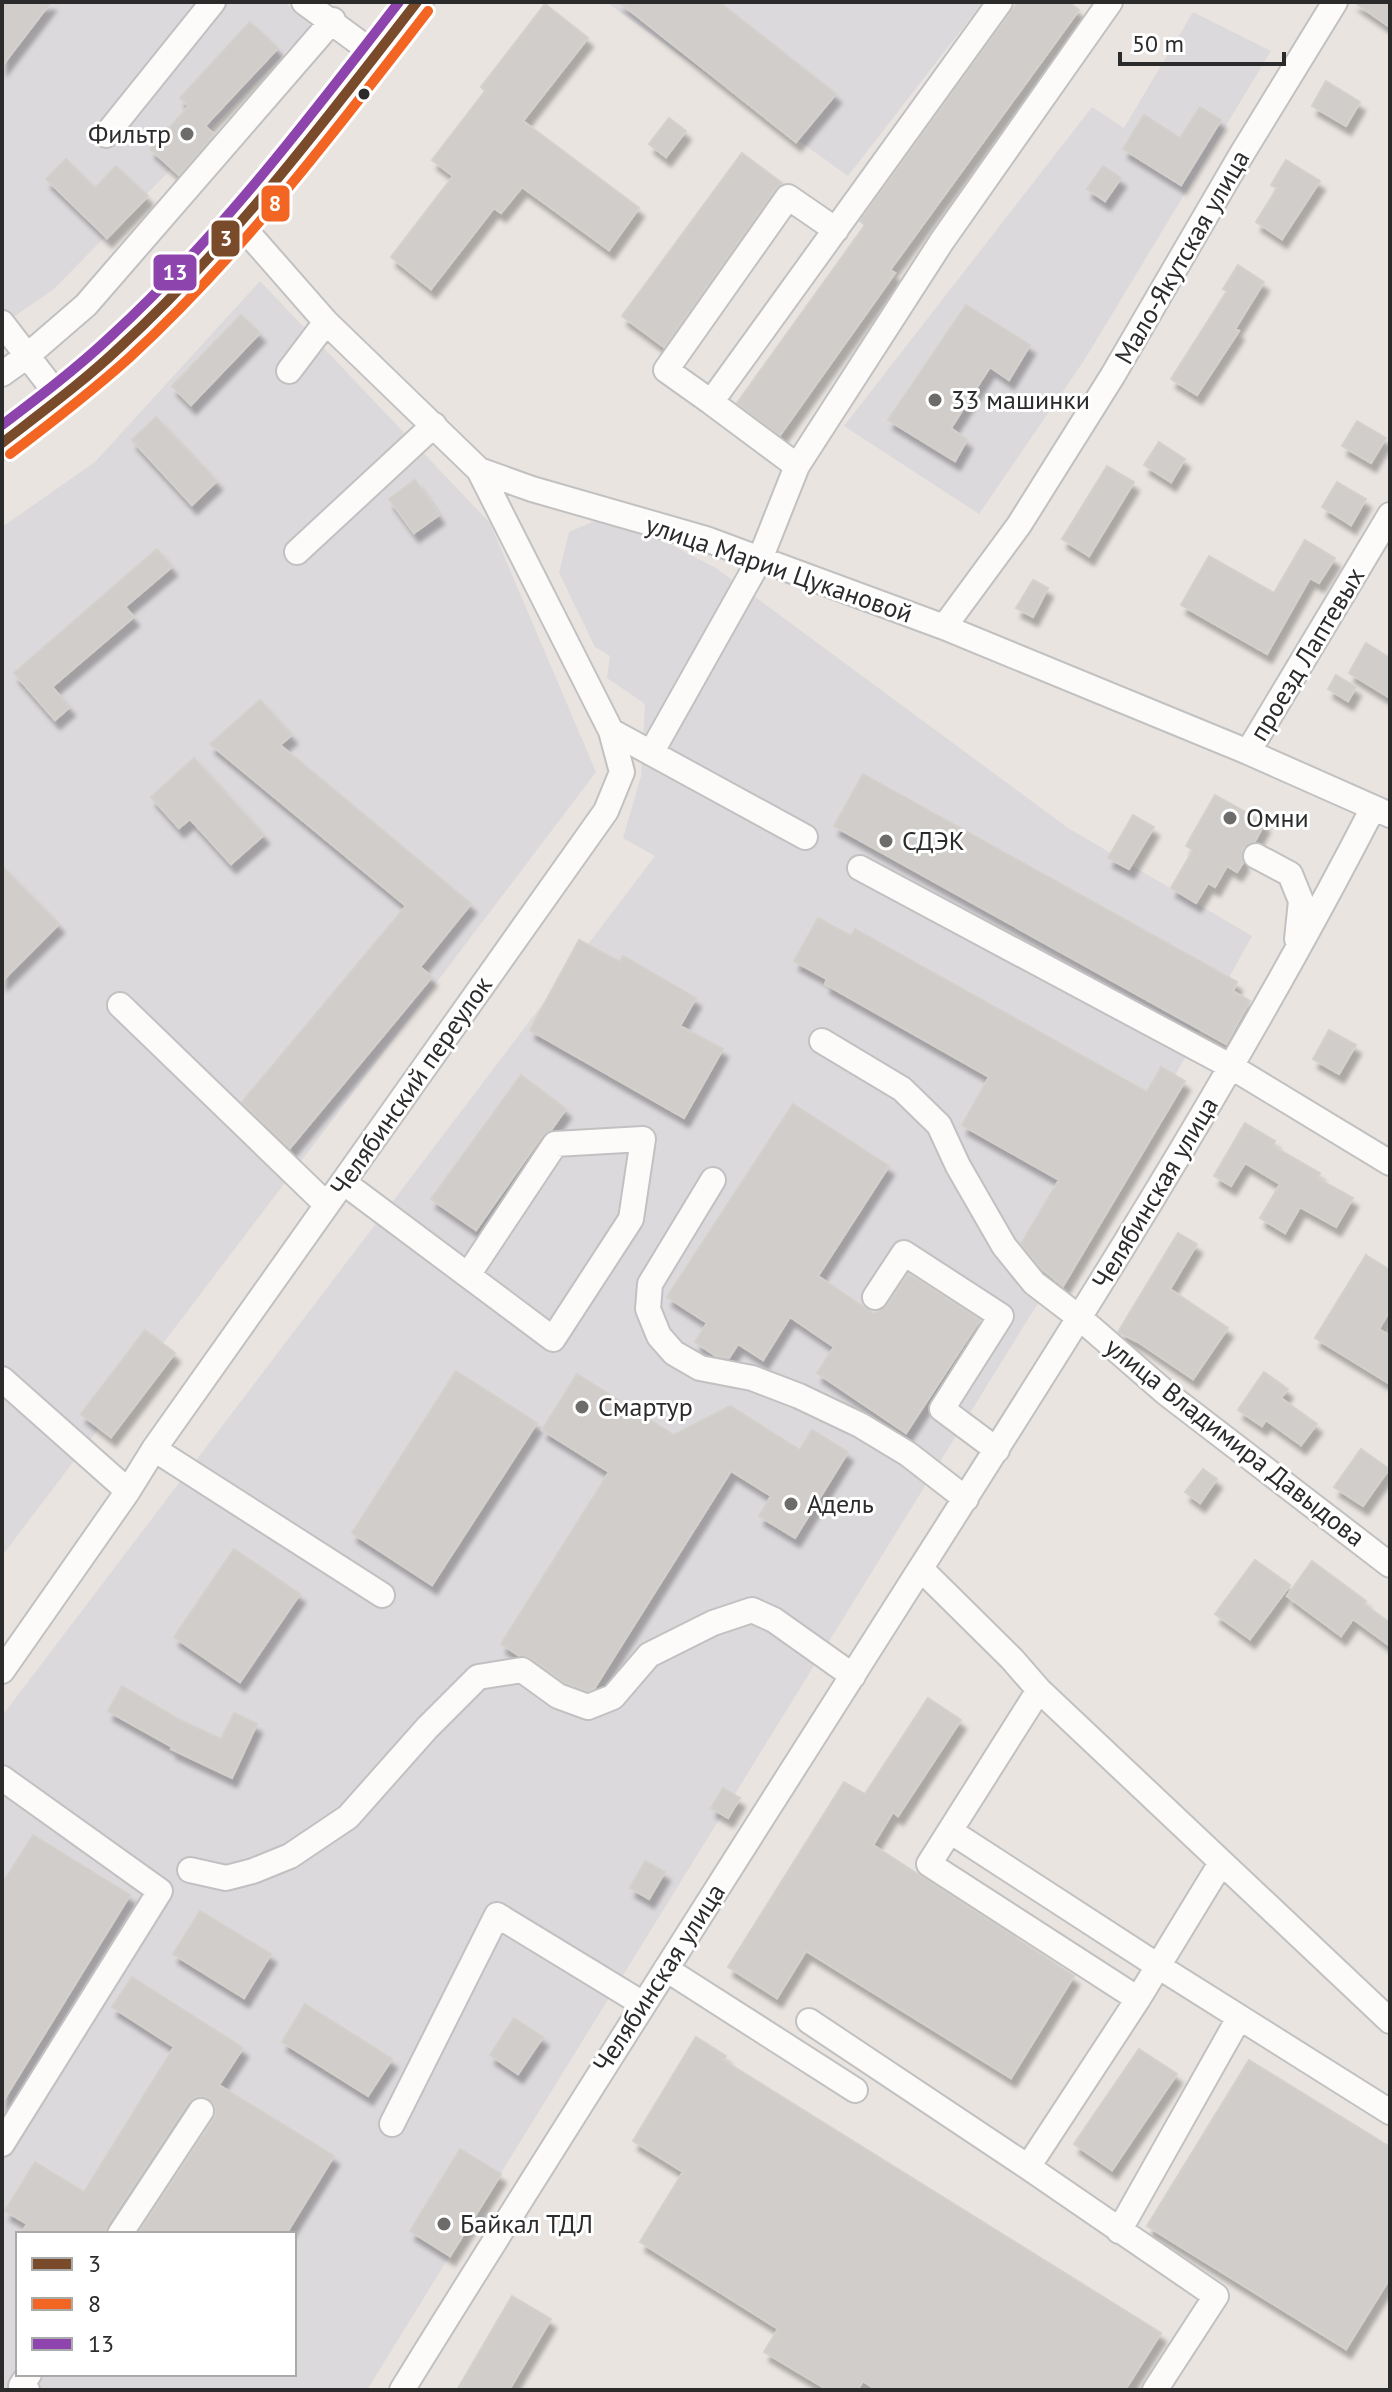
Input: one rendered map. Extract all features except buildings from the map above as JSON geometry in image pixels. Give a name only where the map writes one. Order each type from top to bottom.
[{"type":"main road","points":[[2,443],[128,341],[241,225],[417,2]]},
{"type":"street","points":[[106,135],[213,2]]},
{"type":"street","points":[[304,2],[333,20],[376,55]]},
{"type":"street","points":[[711,402],[1000,2]]},
{"type":"street","points":[[651,753],[760,559],[797,466],[942,241],[1110,2]]},
{"type":"street","name":"Мало-Якутская улица","points":[[944,627],[1019,525],[1113,375],[1335,2]]},
{"type":"street","points":[[2,374],[86,305],[333,20]]},
{"type":"street","points":[[797,466],[666,370],[788,197],[836,230]]},
{"type":"street","name":"улица Марии Цукановой","points":[[241,225],[326,322],[479,470],[532,489],[706,539],[944,627],[1248,752],[1381,812]]},
{"type":"street","points":[[289,371],[326,322]]},
{"type":"street","points":[[2,323],[59,397]]},
{"type":"street","points":[[297,552],[434,425]]},
{"type":"street","name":"Челябинский переулок","points":[[2,1671],[154,1449],[606,811],[622,772],[611,731],[479,470]]},
{"type":"street","name":"проезд Лаптевых","points":[[1248,752],[1390,515]]},
{"type":"street","points":[[611,731],[805,837]]},
{"type":"street","name":"Челябинская улица","points":[[402,2390],[643,2004],[1081,1319],[1296,949],[1381,812]]},
{"type":"street","points":[[1256,856],[1290,874],[1301,901],[1296,949]]},
{"type":"street","points":[[860,868],[1230,1066],[1390,1163]]},
{"type":"street","points":[[120,1005],[327,1205]]},
{"type":"street","name":"улица Владимира Давыдова","points":[[822,1041],[902,1089],[939,1125],[958,1166],[1004,1246],[1034,1283],[1081,1319],[1166,1393],[1390,1565]]},
{"type":"street","points":[[343,1182],[553,1339],[631,1219],[643,1139],[555,1144],[468,1275]]},
{"type":"street","points":[[713,1180],[650,1284],[648,1309],[659,1336],[674,1353],[700,1368],[752,1378],[860,1425],[908,1454],[966,1499]]},
{"type":"street","points":[[875,1297],[904,1253],[1001,1316],[942,1409],[997,1450]]},
{"type":"street","points":[[2,1379],[128,1491]]},
{"type":"street","points":[[154,1449],[382,1595]]},
{"type":"street","points":[[921,1569],[1039,1690],[1390,2021]]},
{"type":"street","points":[[190,1870],[226,1878],[290,1856],[314,1840],[348,1817],[427,1728],[478,1677],[522,1670],[558,1696],[588,1707],[613,1697],[649,1655],[713,1623],[752,1610],[774,1620],[853,1676]]},
{"type":"street","points":[[1039,1690],[929,1864],[1138,1999]]},
{"type":"street","points":[[2,1778],[160,1891],[2,2144]]},
{"type":"street","points":[[950,1831],[1390,2112]]},
{"type":"street","points":[[1028,2167],[1138,1999],[1221,1863]]},
{"type":"street","points":[[392,2124],[497,1915],[643,2004]]},
{"type":"street","points":[[666,1969],[855,2090]]},
{"type":"street","points":[[1119,2231],[1239,2018]]},
{"type":"street","points":[[809,2021],[1216,2296],[1155,2390]]},
{"type":"street","points":[[121,2232],[201,2111]]},
{"type":"shaded area","points":[[2,2],[284,2],[312,25],[54,289],[2,325]]},
{"type":"shaded area","points":[[606,2],[983,2],[848,176]]},
{"type":"shaded area","points":[[1193,12],[1271,51],[1085,359],[979,514],[844,426],[1092,107],[1124,128]]},
{"type":"shaded area","points":[[260,281],[490,523],[596,772],[2,1556],[2,527],[95,462]]},
{"type":"shaded area","points":[[599,519],[664,541],[716,568],[1068,828],[1252,936],[1119,1177],[1025,1324],[367,2390],[2,2390],[2,1716],[655,856],[623,838],[641,776],[645,704],[607,678],[610,656],[595,647],[559,573],[569,532]]},
{"type":"transit line","name":"13","points":[[2,425],[97,349],[188,259],[262,176],[399,2]]},
{"type":"transit line","name":"3","points":[[2,443],[106,360],[201,267],[276,181],[417,2]]},
{"type":"transit line","name":"8","points":[[10,454],[129,358],[210,277],[286,190],[428,11]]},
{"type":"place","name":"Фильтр","points":[[187,134]]},
{"type":"place","name":"33 машинки","points":[[935,400]]},
{"type":"place","name":"Омни","points":[[1230,818]]},
{"type":"place","name":"СДЭК","points":[[886,841]]},
{"type":"place","name":"Смартур","points":[[582,1407]]},
{"type":"place","name":"Адель","points":[[791,1504]]},
{"type":"place","name":"Байкал ТДЛ","points":[[444,2224]]}]
